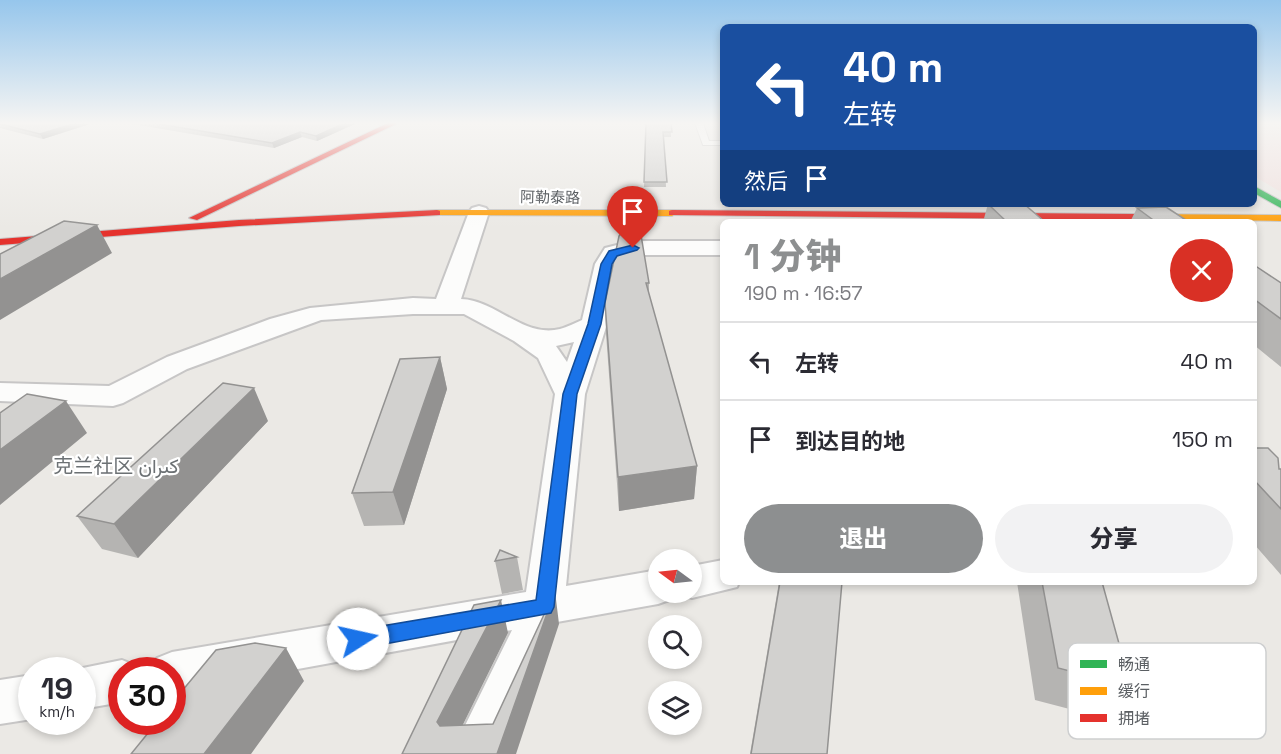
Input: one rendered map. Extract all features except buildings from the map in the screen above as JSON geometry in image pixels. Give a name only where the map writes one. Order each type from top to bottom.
[{"type":"street","points":[[178,225],[319,158]]},
{"type":"street","points":[[1257,191],[1281,205]]},
{"type":"street","points":[[1257,207],[1279,220]]},
{"type":"street","points":[[446,306],[478,212]]},
{"type":"street","name":"阿勒泰路","points":[[0,242],[178,225],[360,215],[478,212],[1179,219]]},
{"type":"street","name":"阿勒泰路","points":[[1257,220],[1279,220]]},
{"type":"street","points":[[475,754],[544,607],[570,394],[594,324],[606,264],[613,253],[633,248],[720,248]]},
{"type":"street","points":[[0,392],[113,396],[177,363],[279,325],[319,313],[413,306],[446,306],[468,307],[523,335],[549,353],[570,394]]},
{"type":"street","points":[[523,335],[562,338],[594,324]]},
{"type":"street","points":[[702,580],[720,577]]},
{"type":"street","points":[[186,670],[648,589]]},
{"type":"street","points":[[0,702],[18,699]]},
{"type":"shaded area","points":[[1257,158],[1281,158],[1281,192],[1257,178]]},
{"type":"traffic: fast","points":[[1257,191],[1281,205]]},
{"type":"traffic: slow","points":[[437,213],[672,213]]},
{"type":"traffic: slow","points":[[1142,217],[1281,218]]},
{"type":"traffic: jam","points":[[194,218],[320,158]]},
{"type":"traffic: jam","points":[[0,242],[239,223],[437,213]]},
{"type":"traffic: jam","points":[[672,213],[1142,217]]},
{"type":"district","name":"克兰社区 كىران","points":[[116,466]]},
{"type":"route","points":[[358,639],[544,607],[570,394],[594,324],[606,264],[613,253],[633,248]]}]
